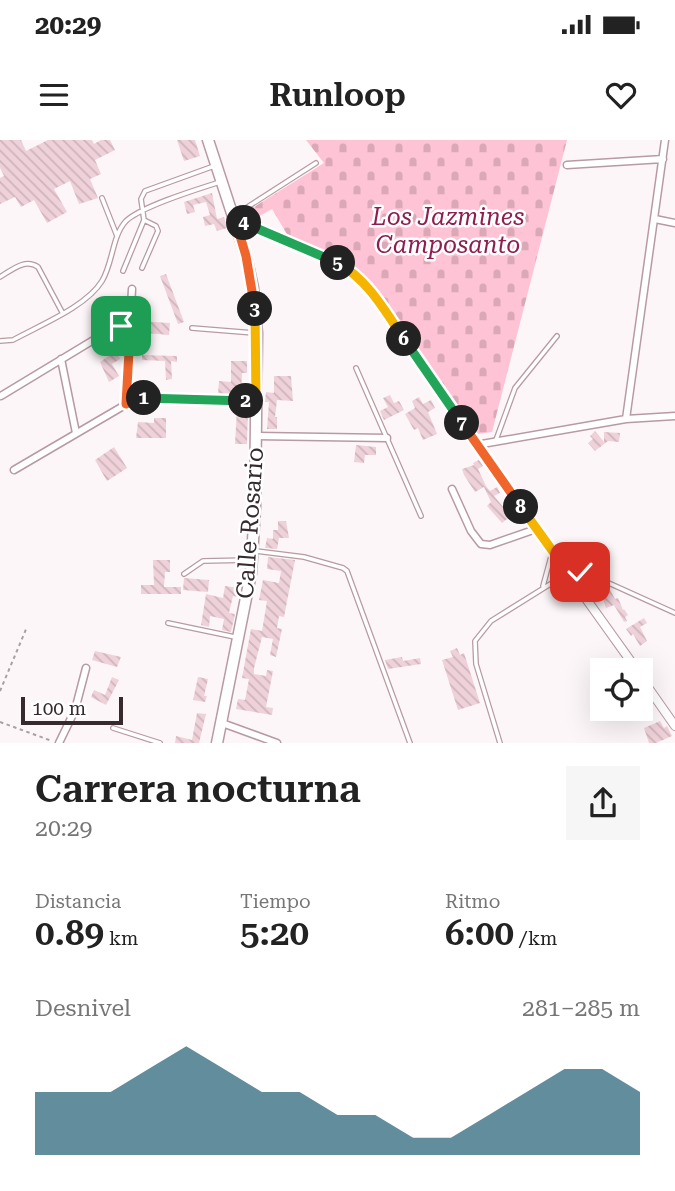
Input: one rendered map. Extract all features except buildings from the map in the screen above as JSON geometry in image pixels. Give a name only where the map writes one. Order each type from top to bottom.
[{"type":"main road","name":"Calle Rosario","points":[[208,140],[235,217],[251,276],[257,333],[252,555],[218,743]]},
{"type":"street","points":[[626,419],[665,142],[675,145]]},
{"type":"street","points":[[567,166],[663,159]]},
{"type":"street","points":[[235,217],[339,264],[368,286],[476,445],[629,658]]},
{"type":"street","points":[[655,219],[675,223]]},
{"type":"street","points":[[126,404],[132,289]]},
{"type":"street","points":[[1,396],[116,327],[125,327],[130,334]]},
{"type":"street","points":[[61,359],[76,433]]},
{"type":"street","points":[[14,470],[137,398],[256,401]]},
{"type":"street","points":[[476,445],[626,419],[675,416]]},
{"type":"street","points":[[256,436],[387,438]]},
{"type":"street","points":[[452,489],[471,531],[481,544],[490,545],[536,528]]},
{"type":"street","points":[[58,743],[75,710],[86,668]]},
{"type":"street","points":[[653,695],[675,726]]},
{"type":"street","points":[[222,723],[277,743]]},
{"type":"lane","points":[[235,217],[316,163]]},
{"type":"lane","points":[[123,271],[144,220],[141,200],[145,191],[217,165]]},
{"type":"lane","points":[[0,341],[13,340],[82,302],[101,282],[126,222],[144,210],[222,181]]},
{"type":"lane","points":[[102,198],[118,238]]},
{"type":"lane","points":[[142,268],[158,231],[156,226],[144,220]]},
{"type":"lane","points":[[0,277],[23,264],[33,264],[38,267],[62,312]]},
{"type":"lane","points":[[192,328],[257,333]]},
{"type":"lane","points":[[495,442],[515,388],[557,336]]},
{"type":"lane","points":[[356,368],[421,516]]},
{"type":"lane","points":[[542,589],[552,551]]},
{"type":"lane","points":[[184,574],[203,561],[252,555],[304,557],[347,571],[410,743]]},
{"type":"lane","points":[[500,743],[476,664],[475,641],[491,621],[568,572],[591,575],[675,613]]},
{"type":"lane","points":[[169,623],[239,638]]},
{"type":"lane","points":[[113,728],[160,743]]},
{"type":"path","points":[[0,691],[27,627]]},
{"type":"path","points":[[0,722],[58,743]]},
{"type":"green space","name":"Los Jazmines Camposanto","points":[[306,140],[567,140],[492,432],[477,434],[372,282],[347,261],[288,236],[272,209],[252,220],[246,212],[324,163]]},
{"type":"route","points":[[121,326],[130,334],[126,404],[137,398],[256,401],[257,333],[254,302],[251,276],[235,219],[339,264],[368,286],[476,445],[567,571],[580,572]]}]
